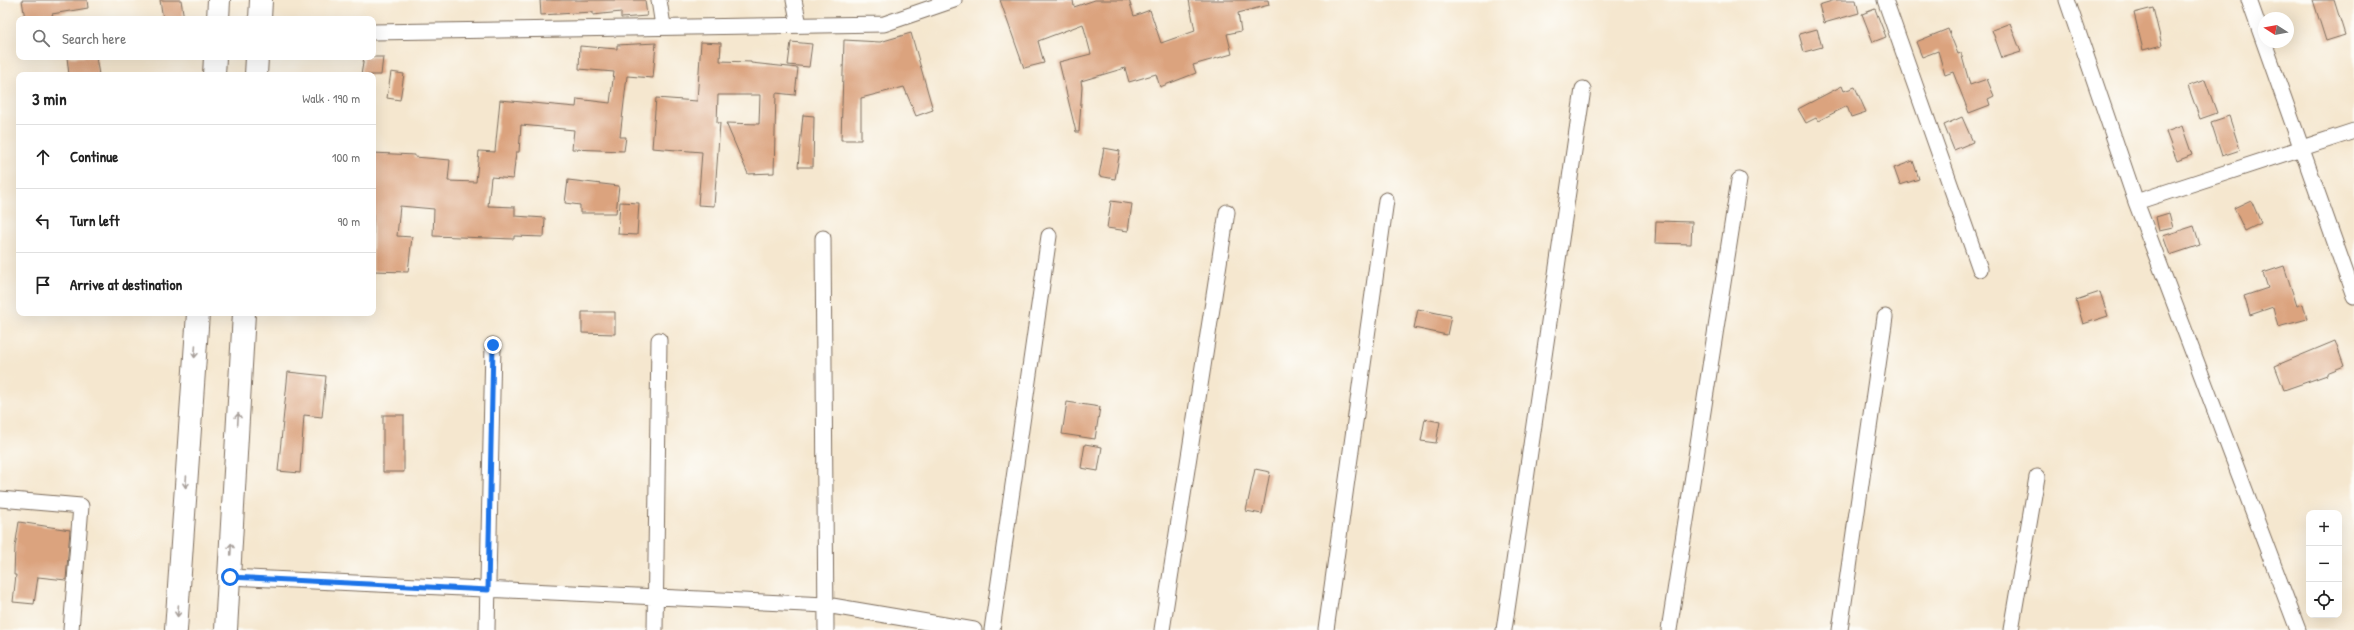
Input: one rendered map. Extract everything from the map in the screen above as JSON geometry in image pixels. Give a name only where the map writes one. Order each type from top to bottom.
[{"type":"main road","points":[[218,16],[219,0]]},
{"type":"main road","points":[[260,16],[261,0]]},
{"type":"main road","points":[[214,72],[215,60]]},
{"type":"main road","points":[[256,72],[257,60]]},
{"type":"main road","points":[[176,630],[198,316]]},
{"type":"main road","points":[[226,630],[244,316]]},
{"type":"street","points":[[658,0],[663,26]]},
{"type":"street","points":[[794,0],[799,25]]},
{"type":"street","points":[[376,32],[663,26],[884,24],[930,4],[954,0]]},
{"type":"street","points":[[1885,0],[1980,269]]},
{"type":"street","points":[[2067,0],[2136,202],[2298,630]]},
{"type":"street","points":[[2249,0],[2300,148],[2354,296]]},
{"type":"street","points":[[1504,630],[1583,89]]},
{"type":"street","points":[[2136,202],[2354,131]]},
{"type":"street","points":[[1669,630],[1739,180]]},
{"type":"street","points":[[1326,630],[1386,200]]},
{"type":"street","points":[[1162,630],[1226,212]]},
{"type":"street","points":[[992,630],[1049,236]]},
{"type":"street","points":[[823,238],[826,630]]},
{"type":"street","points":[[1840,630],[1885,317]]},
{"type":"street","points":[[655,630],[659,340]]},
{"type":"street","points":[[487,630],[493,345]]},
{"type":"street","points":[[2011,630],[2037,477]]},
{"type":"street","points":[[0,499],[82,506],[71,630]]},
{"type":"street","points":[[230,577],[826,605],[974,630]]},
{"type":"building","points":[[22,0],[87,0],[88,8],[52,14],[53,16],[25,16]]},
{"type":"building","points":[[160,0],[181,0],[184,16],[163,16]]},
{"type":"building","points":[[540,0],[645,0],[647,16],[621,18],[621,12],[593,15],[593,12],[541,15]]},
{"type":"building","points":[[1000,0],[1073,0],[1074,7],[1095,0],[1129,0],[1134,16],[1150,10],[1161,43],[1195,31],[1189,0],[1268,0],[1269,5],[1238,13],[1241,31],[1227,34],[1232,54],[1193,65],[1196,73],[1160,87],[1156,74],[1129,82],[1125,68],[1081,81],[1082,87],[1079,132],[1076,132],[1059,62],[1091,54],[1083,24],[1038,41],[1044,63],[1024,68]]},
{"type":"building","points":[[1835,0],[1856,0],[1859,13],[1824,23],[1819,5]]},
{"type":"building","points":[[2313,0],[2334,0],[2345,35],[2326,41]]},
{"type":"building","points":[[2153,8],[2162,45],[2143,50],[2134,13]]},
{"type":"building","points":[[1875,9],[1886,37],[1873,42],[1862,14]]},
{"type":"building","points":[[2010,23],[2021,52],[2002,58],[1992,30]]},
{"type":"building","points":[[1817,29],[1822,47],[1804,52],[1799,34]]},
{"type":"building","points":[[1948,29],[1958,54],[1961,53],[1970,85],[1987,79],[1994,96],[1988,99],[1990,105],[1969,113],[1953,72],[1945,75],[1938,51],[1922,57],[1916,42]]},
{"type":"building","points":[[911,33],[933,110],[916,116],[904,87],[861,98],[861,140],[841,140],[844,40],[880,42]]},
{"type":"building","points":[[701,42],[721,43],[720,61],[751,62],[798,68],[795,95],[776,93],[774,173],[748,174],[726,123],[759,124],[760,95],[718,95],[717,123],[720,123],[714,206],[698,205],[702,152],[652,148],[656,98],[697,101]]},
{"type":"building","points":[[791,42],[812,44],[809,67],[788,65]]},
{"type":"building","points":[[656,43],[653,78],[627,76],[620,137],[626,137],[624,151],[572,149],[574,130],[521,125],[519,152],[516,152],[513,179],[491,177],[488,206],[515,207],[515,216],[545,218],[544,237],[514,236],[514,239],[433,236],[434,209],[400,206],[397,236],[412,237],[408,272],[376,271],[376,153],[415,155],[415,157],[450,160],[448,181],[476,182],[479,151],[495,152],[500,100],[576,107],[577,99],[610,103],[614,72],[579,69],[580,46],[617,49],[617,45]]},
{"type":"building","points":[[376,57],[383,57],[381,75],[376,75],[376,72],[362,72],[364,60],[376,60]]},
{"type":"building","points":[[67,60],[96,60],[98,72],[69,72]]},
{"type":"building","points":[[391,72],[404,74],[400,100],[387,98]]},
{"type":"building","points":[[2205,80],[2217,113],[2200,119],[2188,86]]},
{"type":"building","points":[[1842,86],[1844,91],[1855,87],[1866,112],[1851,117],[1847,106],[1818,121],[1816,118],[1806,123],[1798,109]]},
{"type":"building","points":[[803,115],[814,116],[813,167],[798,167]]},
{"type":"building","points":[[2229,116],[2240,150],[2222,156],[2211,122]]},
{"type":"building","points":[[1962,117],[1973,142],[1954,150],[1944,125]]},
{"type":"building","points":[[2182,126],[2192,155],[2177,161],[2166,132]]},
{"type":"building","points":[[1104,148],[1120,151],[1115,179],[1099,176]]},
{"type":"building","points":[[1913,161],[1919,179],[1900,185],[1894,168]]},
{"type":"building","points":[[568,180],[619,186],[616,213],[580,213],[580,205],[565,203]]},
{"type":"building","points":[[2251,200],[2261,223],[2245,231],[2234,208]]},
{"type":"building","points":[[1111,201],[1132,204],[1128,231],[1107,228]]},
{"type":"building","points":[[620,202],[639,203],[637,235],[618,234]]},
{"type":"building","points":[[2169,213],[2173,228],[2159,231],[2156,217]]},
{"type":"building","points":[[1656,221],[1692,222],[1691,244],[1655,243]]},
{"type":"building","points":[[2194,226],[2200,245],[2170,255],[2163,236]]},
{"type":"building","points":[[2284,266],[2297,306],[2303,304],[2307,319],[2278,327],[2273,307],[2250,315],[2244,296],[2268,288],[2263,273]]},
{"type":"building","points":[[2100,292],[2108,316],[2083,324],[2076,300]]},
{"type":"building","points":[[1418,309],[1451,316],[1447,335],[1414,328]]},
{"type":"building","points":[[582,312],[615,312],[615,334],[582,333]]},
{"type":"building","points":[[2335,341],[2344,366],[2327,373],[2327,375],[2284,390],[2275,366]]},
{"type":"building","points":[[288,372],[326,376],[322,417],[304,415],[300,473],[278,471]]},
{"type":"building","points":[[1067,402],[1100,407],[1095,439],[1062,434]]},
{"type":"building","points":[[383,415],[404,415],[404,472],[383,472]]},
{"type":"building","points":[[1425,419],[1440,422],[1436,443],[1421,441]]},
{"type":"building","points":[[1085,444],[1102,447],[1098,471],[1081,468]]},
{"type":"building","points":[[1255,469],[1270,472],[1262,514],[1246,511]]},
{"type":"building","points":[[19,522],[70,530],[66,580],[38,577],[34,604],[13,602],[16,575],[14,575],[15,547]]},
{"type":"route","points":[[230,577],[488,590],[493,345]]}]
